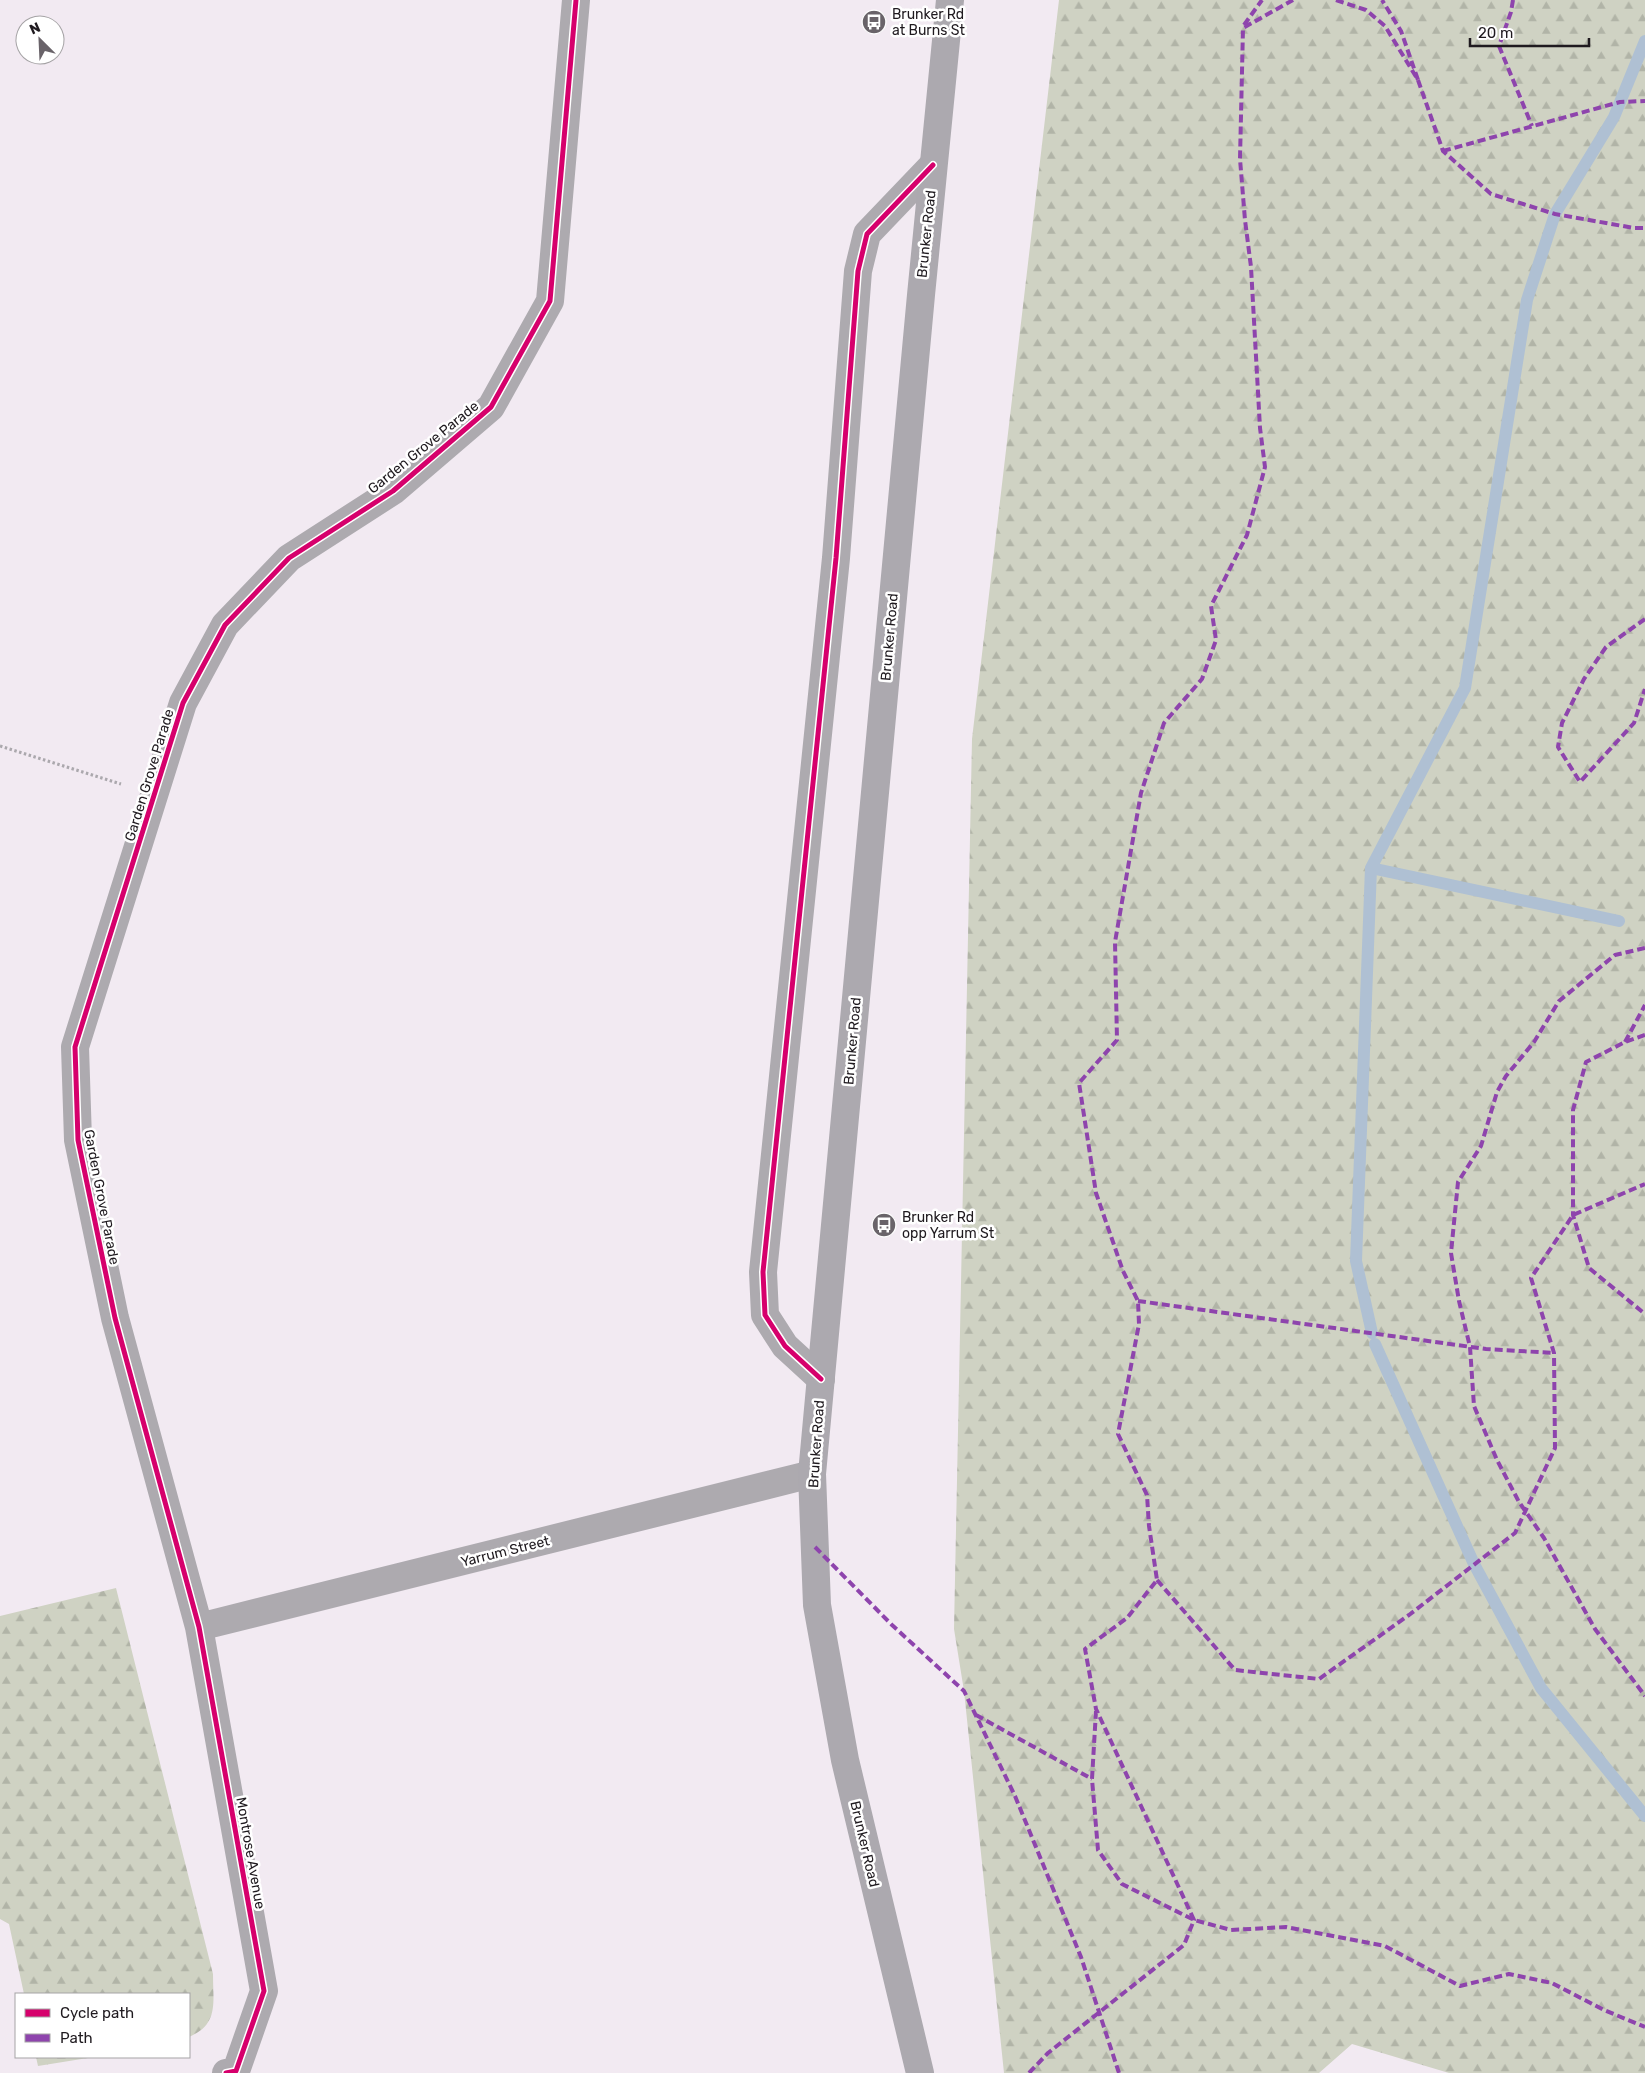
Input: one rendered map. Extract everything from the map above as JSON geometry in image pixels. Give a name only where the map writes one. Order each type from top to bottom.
[{"type":"main road","name":"Brunker Road","points":[[920,2073],[843,1750],[817,1605],[812,1474],[933,165],[950,0]]},
{"type":"street","name":"Garden Grove Parade","points":[[199,1627],[115,1318],[78,1140],[75,1047],[183,703],[225,624],[289,558],[393,490],[491,406],[550,301],[576,0]]},
{"type":"street","points":[[821,1378],[785,1346],[765,1315],[763,1272],[836,558],[858,271],[867,234],[933,165]]},
{"type":"street","name":"Yarrum Street","points":[[199,1627],[812,1474]]},
{"type":"street","name":"Montrose Avenue","points":[[199,1627],[264,1991],[236,2071],[226,2073]]},
{"type":"path","points":[[0,746],[154,794]]},
{"type":"green space","points":[[1059,0],[1645,0],[1645,2073],[1449,2073],[1352,2044],[1319,2073],[1004,2073],[964,1691],[954,1629],[972,739]]},
{"type":"green space","points":[[116,1588],[213,1974],[213,2003],[210,2019],[199,2032],[190,2036],[190,1993],[24,1993],[9,1924],[0,1919],[0,1616]]},
{"type":"green space","points":[[36,2058],[88,2058],[38,2066]]},
{"type":"waterway","points":[[1372,1333],[1356,1261],[1371,868],[1465,688],[1527,300],[1555,214],[1614,117],[1645,41]]},
{"type":"waterway","points":[[1371,868],[1619,921]]},
{"type":"waterway","points":[[1375,1344],[1474,1564],[1541,1688],[1645,1816]]},
{"type":"marked path","points":[[1244,25],[1262,0]]},
{"type":"marked path","points":[[1029,2073],[1048,2053],[1184,1945],[1194,1920],[1096,1709],[1085,1649],[1127,1618],[1157,1580],[1149,1526],[1147,1495],[1118,1434],[1139,1324],[1138,1301],[1123,1271],[1096,1193],[1079,1083],[1117,1040],[1115,942],[1141,793],[1164,723],[1202,679],[1216,640],[1211,606],[1247,535],[1265,467],[1260,428],[1251,267],[1240,159],[1243,28],[1293,0]]},
{"type":"marked path","points":[[1336,0],[1366,10],[1385,26],[1418,80],[1401,31],[1382,0]]},
{"type":"marked path","points":[[1513,0],[1511,12],[1499,46],[1532,126]]},
{"type":"marked path","points":[[1418,80],[1443,151],[1491,194],[1555,214],[1634,228],[1645,228]]},
{"type":"marked path","points":[[1443,151],[1620,102],[1645,101]]},
{"type":"marked path","points":[[1645,619],[1606,647],[1584,679],[1562,723],[1558,747],[1580,782],[1634,723],[1645,689]]},
{"type":"marked path","points":[[1645,948],[1615,955],[1559,1001],[1534,1042],[1506,1076],[1497,1092],[1481,1146],[1458,1182],[1451,1253],[1459,1301],[1470,1347],[1474,1406],[1497,1460],[1519,1502],[1544,1538],[1595,1629],[1645,1696]]},
{"type":"marked path","points":[[1625,1042],[1645,1005]]},
{"type":"marked path","points":[[1645,1035],[1625,1042],[1586,1062],[1573,1110],[1573,1215],[1589,1268],[1645,1314]]},
{"type":"marked path","points":[[1157,1580],[1235,1670],[1319,1679],[1409,1615],[1515,1533],[1555,1448],[1554,1353],[1531,1278],[1573,1215],[1645,1184]]},
{"type":"marked path","points":[[1138,1301],[1486,1349],[1554,1353]]},
{"type":"marked path","points":[[815,1547],[892,1625],[964,1691],[1015,1796],[1081,1957],[1119,2073]]},
{"type":"marked path","points":[[1096,1711],[1092,1779],[1098,1850],[1122,1884],[1194,1920],[1231,1930],[1286,1927],[1385,1946],[1460,1986],[1509,1974],[1552,1983],[1604,2010],[1645,2027]]},
{"type":"marked path","points":[[976,1715],[1092,1779]]},
{"type":"cycle path","points":[[226,2073],[236,2071],[264,1991],[199,1627],[115,1318],[78,1140],[75,1047],[183,703],[225,625],[289,558],[393,491],[491,407],[550,301],[576,0]]},
{"type":"cycle path","points":[[821,1379],[785,1346],[765,1315],[763,1272],[836,558],[858,271],[867,234],[933,165]]},
{"type":"place","name":"Brunker Rd at Burns St","points":[[874,22]]},
{"type":"place","name":"Brunker Rd opp Yarrum St","points":[[884,1225]]}]
